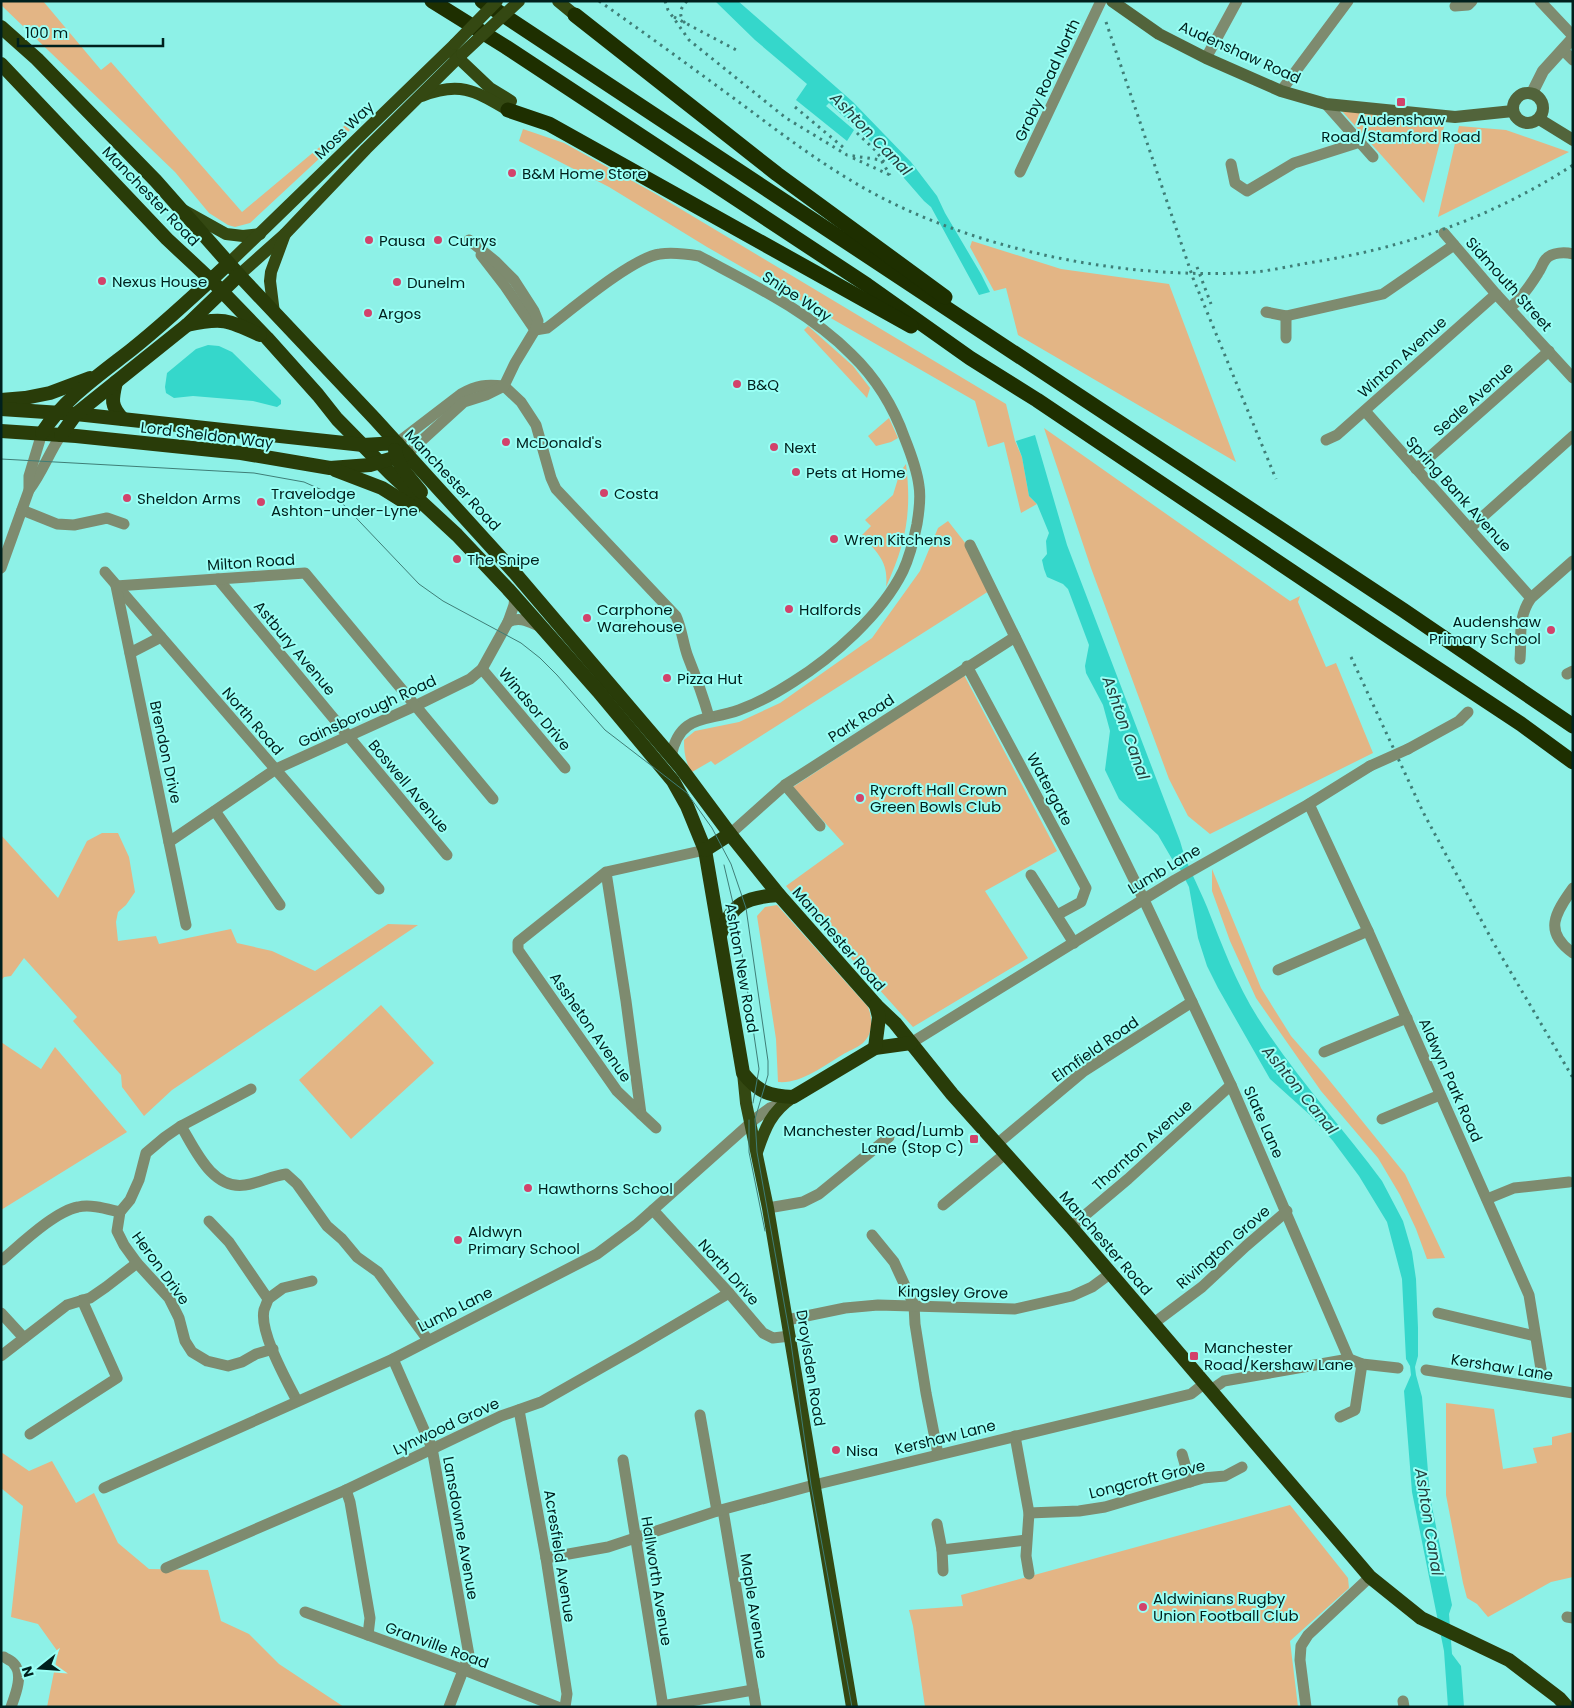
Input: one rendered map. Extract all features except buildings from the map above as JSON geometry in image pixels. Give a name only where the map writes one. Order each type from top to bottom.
[{"type":"highway","points":[[432,1],[506,47],[842,269],[970,358],[1037,400],[1521,724],[1573,762]]},
{"type":"highway","points":[[482,1],[1395,605],[1573,726]]},
{"type":"highway","points":[[575,15],[777,174],[882,252],[972,315],[1020,358]]},
{"type":"highway","name":"Manchester Road","points":[[1,26],[36,59],[181,208],[228,264],[397,443],[402,456],[514,572],[671,756],[779,895],[895,1024],[952,1094],[1111,1273],[1370,1576],[1421,1618],[1509,1660],[1559,1698],[1567,1707]]},
{"type":"highway","name":"Manchester Road","points":[[1,64],[167,239],[211,280],[267,338],[337,419],[457,535],[515,596],[673,781],[694,820]]},
{"type":"highway","points":[[510,105],[549,124],[870,305],[970,358]]},
{"type":"highway","name":"Moss Way","points":[[211,280],[228,264]]},
{"type":"highway","points":[[61,435],[76,414],[187,325],[239,275]]},
{"type":"highway","points":[[1,418],[49,422],[71,398],[132,349],[211,280]]},
{"type":"highway","points":[[187,325],[208,320],[222,320],[234,323],[267,338]]},
{"type":"highway","points":[[1,400],[50,393],[101,374]]},
{"type":"highway","points":[[116,382],[113,404],[117,413],[123,419]]},
{"type":"highway","name":"Lord Sheldon Way","points":[[1,409],[49,422],[61,435],[241,454],[330,468],[370,466],[402,456]]},
{"type":"highway","name":"Lord Sheldon Way","points":[[1,431],[49,422],[76,414],[363,445],[397,443]]},
{"type":"highway","points":[[402,456],[405,473],[457,535]]},
{"type":"highway","points":[[330,468],[382,488],[414,508]]},
{"type":"highway","name":"Ashton New Road","points":[[694,820],[705,850],[743,1073]]},
{"type":"highway","points":[[705,850],[730,834]]},
{"type":"highway","points":[[720,936],[724,924],[734,908],[739,904],[756,898],[779,895]]},
{"type":"highway","points":[[876,1005],[879,1017],[876,1048]]},
{"type":"highway","name":"Lumb Lane","points":[[789,1100],[876,1048],[911,1044]]},
{"type":"highway","points":[[743,1073],[756,1088],[789,1100]]},
{"type":"main road","name":"Moss Way","points":[[239,275],[285,234],[416,99],[497,1]]},
{"type":"main road","name":"Moss Way","points":[[228,264],[456,51],[519,1]]},
{"type":"main road","points":[[558,1],[575,15]]},
{"type":"main road","points":[[567,1],[575,15]]},
{"type":"main road","name":"Audenshaw Road","points":[[1112,1],[1159,34],[1206,58],[1281,91],[1326,104],[1455,117],[1513,111]]},
{"type":"main road","points":[[456,51],[490,88],[510,105]]},
{"type":"main road","points":[[416,99],[438,90],[459,88],[510,105]]},
{"type":"main road","points":[[1532,93],[1540,98],[1543,105],[1542,114],[1539,119],[1530,123],[1523,122],[1516,117],[1513,111],[1518,97],[1523,94],[1532,93]]},
{"type":"main road","points":[[1539,119],[1573,140]]},
{"type":"main road","points":[[181,208],[226,234],[243,236],[260,234]]},
{"type":"main road","points":[[274,313],[270,281],[271,272],[285,234]]},
{"type":"main road","points":[[414,508],[457,535]]},
{"type":"main road","name":"Ashton New Road","points":[[743,1073],[744,1089],[751,1123]]},
{"type":"main road","name":"Lumb Lane","points":[[757,1152],[768,1120],[789,1100]]},
{"type":"main road","name":"Droylsden Road","points":[[751,1123],[768,1208],[852,1707]]},
{"type":"street","name":"Groby Road North","points":[[1020,172],[1101,1]]},
{"type":"street","points":[[1206,58],[1237,1]]},
{"type":"street","points":[[1281,91],[1348,1]]},
{"type":"street","points":[[1455,6],[1468,5],[1472,1]]},
{"type":"street","points":[[1532,93],[1543,72],[1573,37],[1540,1]]},
{"type":"street","points":[[1563,50],[1573,60]]},
{"type":"street","points":[[1326,104],[1373,157]]},
{"type":"street","points":[[1231,164],[1235,183],[1248,192],[1294,163],[1360,142]]},
{"type":"street","name":"Sidmouth Street","points":[[1444,232],[1496,294],[1573,378]]},
{"type":"street","points":[[402,456],[464,402],[486,395],[504,386],[514,363],[535,330],[538,322],[534,311],[514,280],[495,261],[468,240],[505,286],[535,330]]},
{"type":"street","points":[[1266,312],[1286,316],[1384,294],[1454,245]]},
{"type":"street","points":[[1510,308],[1531,283],[1546,259],[1559,253],[1573,254]]},
{"type":"street","name":"Snipe Way","points":[[535,330],[547,328],[632,265],[651,256],[660,254],[699,256],[818,324],[852,354],[872,378],[887,401],[901,427],[913,459],[919,486],[919,510],[911,550],[904,570],[892,589],[867,620],[805,674],[751,706],[735,712],[709,717],[686,727],[675,739],[671,756]]},
{"type":"street","name":"Winton Avenue","points":[[1326,440],[1337,435],[1496,294]]},
{"type":"street","points":[[1286,316],[1286,338]]},
{"type":"street","name":"Seale Avenue","points":[[1416,469],[1548,351]]},
{"type":"street","points":[[397,443],[461,394],[472,388],[487,384],[504,386],[521,402],[536,425],[556,489],[676,616],[685,649],[704,697],[709,717]]},
{"type":"street","name":"Spring Bank Avenue","points":[[1365,410],[1530,598]]},
{"type":"street","points":[[1,568],[29,490],[32,466],[49,422]]},
{"type":"street","points":[[29,490],[61,435]]},
{"type":"street","points":[[1470,528],[1573,436]]},
{"type":"street","points":[[22,510],[57,524],[74,525],[107,518],[124,524]]},
{"type":"street","points":[[970,545],[1144,900]]},
{"type":"street","points":[[1520,659],[1520,623],[1526,605],[1530,598],[1573,561]]},
{"type":"street","name":"North Road","points":[[105,572],[379,889]]},
{"type":"street","name":"Milton Road","points":[[116,586],[305,573],[415,706]]},
{"type":"street","name":"Astbury Avenue","points":[[218,579],[348,737]]},
{"type":"street","name":"Brendon Drive","points":[[116,586],[186,925]]},
{"type":"street","name":"Gainsborough Road","points":[[169,842],[276,769],[470,679],[482,669],[508,622],[514,606],[515,596]]},
{"type":"street","points":[[508,622],[522,619],[543,628]]},
{"type":"street","points":[[130,653],[161,637]]},
{"type":"street","name":"Park Road","points":[[730,834],[785,786],[967,666],[1016,637]]},
{"type":"street","name":"Watergate","points":[[967,666],[1086,888],[1081,902],[1057,915]]},
{"type":"street","name":"Windsor Drive","points":[[482,669],[565,768]]},
{"type":"street","points":[[415,706],[494,799]]},
{"type":"street","name":"Lumb Lane","points":[[911,1044],[1175,880],[1310,804],[1370,766],[1408,750],[1459,721],[1468,712]]},
{"type":"street","name":"Boswell Avenue","points":[[348,737],[447,855]]},
{"type":"street","points":[[785,786],[820,826]]},
{"type":"street","name":"Aldwyn Park Road","points":[[1310,804],[1529,1295],[1542,1375]]},
{"type":"street","points":[[215,811],[280,905]]},
{"type":"street","name":"Assheton Avenue","points":[[641,1114],[616,1091],[518,950],[518,942],[606,872],[705,850]]},
{"type":"street","name":"Assheton Avenue","points":[[606,872],[641,1114]]},
{"type":"street","points":[[1031,875],[1074,943]]},
{"type":"street","points":[[1573,888],[1554,922],[1556,936],[1564,947],[1573,953]]},
{"type":"street","name":"Slate Lane","points":[[1144,900],[1231,1085],[1287,1211],[1349,1359]]},
{"type":"street","points":[[1278,970],[1368,931]]},
{"type":"street","name":"Elmfield Road","points":[[943,1205],[1084,1071],[1192,1002]]},
{"type":"street","points":[[1324,1052],[1407,1018]]},
{"type":"street","name":"Thornton Avenue","points":[[1071,1227],[1128,1179],[1231,1085]]},
{"type":"street","points":[[2,1260],[68,1210],[79,1206],[120,1212],[130,1200],[136,1187],[146,1153],[181,1126],[251,1088]]},
{"type":"street","points":[[1382,1119],[1440,1095]]},
{"type":"street","name":"Lumb Lane","points":[[104,1488],[393,1359],[597,1254],[636,1225],[751,1123],[770,1108],[789,1100]]},
{"type":"street","points":[[641,1114],[656,1128]]},
{"type":"street","points":[[181,1126],[212,1174],[224,1182],[243,1185],[272,1176],[286,1174],[297,1184],[327,1226],[342,1239],[357,1257],[378,1272],[428,1340]]},
{"type":"street","points":[[768,1208],[803,1202],[819,1194],[889,1137]]},
{"type":"street","points":[[1487,1199],[1514,1188],[1569,1182]]},
{"type":"street","name":"North Drive","points":[[653,1210],[763,1333],[773,1338],[790,1336]]},
{"type":"street","name":"Rivington Grove","points":[[1154,1323],[1202,1287],[1287,1211]]},
{"type":"street","name":"Heron Drive","points":[[120,1212],[117,1231],[124,1245],[137,1263],[169,1298],[179,1318],[185,1341],[192,1352],[207,1361],[228,1366],[273,1349]]},
{"type":"street","points":[[209,1221],[229,1242],[268,1299]]},
{"type":"street","points":[[872,1234],[894,1262],[914,1305],[921,1363],[938,1454]]},
{"type":"street","points":[[1,1356],[66,1305],[90,1298],[106,1288],[137,1263]]},
{"type":"street","name":"Kingsley Grove","points":[[787,1320],[845,1308],[878,1305],[1015,1308],[1072,1296],[1092,1287],[1111,1273]]},
{"type":"street","points":[[297,1401],[273,1349],[266,1329],[263,1312],[268,1299],[283,1288],[312,1281]]},
{"type":"street","name":"Lynwood Grove","points":[[166,1568],[346,1490],[501,1416],[541,1402],[729,1293]]},
{"type":"street","points":[[30,1434],[117,1378],[82,1300]]},
{"type":"street","points":[[1,1312],[24,1338]]},
{"type":"street","points":[[1438,1313],[1535,1336]]},
{"type":"street","name":"Lansdowne Avenue","points":[[393,1359],[432,1448],[468,1655],[449,1707]]},
{"type":"street","points":[[1349,1359],[1362,1364],[1398,1368]]},
{"type":"street","name":"Kershaw Lane","points":[[546,1558],[608,1547],[720,1510],[938,1454],[1192,1394],[1224,1381],[1349,1359]]},
{"type":"street","points":[[1340,1417],[1355,1410],[1362,1364]]},
{"type":"street","name":"Kershaw Lane","points":[[1426,1370],[1573,1393]]},
{"type":"street","name":"Acresfield Avenue","points":[[519,1410],[546,1558],[566,1694],[565,1707]]},
{"type":"street","name":"Maple Avenue","points":[[700,1416],[720,1510],[756,1707]]},
{"type":"street","points":[[1015,1436],[1029,1513],[1026,1540],[1029,1574]]},
{"type":"street","points":[[1182,1454],[1190,1482]]},
{"type":"street","name":"Hallworth Avenue","points":[[622,1460],[662,1706]]},
{"type":"street","name":"Longcroft Grove","points":[[1029,1513],[1079,1512],[1105,1507],[1203,1478],[1225,1476],[1242,1468]]},
{"type":"street","points":[[346,1490],[350,1502],[370,1618],[368,1635]]},
{"type":"street","points":[[937,1524],[942,1550],[943,1571]]},
{"type":"street","points":[[942,1550],[1026,1540]]},
{"type":"street","points":[[1306,1707],[1300,1660],[1301,1646],[1308,1635],[1370,1576]]},
{"type":"street","name":"Granville Road","points":[[305,1612],[464,1670],[558,1707]]},
{"type":"street","points":[[4,1657],[14,1664],[18,1671],[12,1707]]},
{"type":"street","points":[[662,1706],[753,1690]]},
{"type":"shaded area","points":[[1,1],[43,1],[101,70],[111,62],[242,212],[322,145],[326,145],[345,125],[350,130],[250,223],[235,227],[228,225],[209,213],[175,172],[1,5]]},
{"type":"shaded area","points":[[1341,110],[1445,123],[1424,203]]},
{"type":"shaded area","points":[[1459,126],[1506,130],[1569,152],[1438,217]]},
{"type":"shaded area","points":[[523,129],[564,143],[654,193],[1006,404],[1015,441],[1022,457],[1029,496],[1037,504],[1021,513],[1004,442],[988,447],[975,401],[707,247],[609,187],[519,141]]},
{"type":"shaded area","points":[[972,241],[1061,269],[1169,284],[1236,462],[1018,335],[1006,288],[994,291],[970,247]]},
{"type":"shaded area","points":[[808,326],[853,366],[870,388],[867,398],[804,330]]},
{"type":"shaded area","points":[[889,418],[898,438],[876,446],[868,436]]},
{"type":"shaded area","points":[[1044,428],[1290,601],[1300,596],[1298,602],[1326,667],[1336,663],[1373,753],[1210,834],[1188,816],[1169,779],[1091,568]]},
{"type":"shaded area","points":[[906,464],[908,512],[906,527],[893,571],[886,587],[884,564],[862,535],[871,526],[865,520],[893,495],[900,472]]},
{"type":"shaded area","points":[[948,521],[966,544],[989,591],[715,765],[711,761],[692,772],[685,757],[684,740],[695,731],[739,722],[780,703],[872,638],[920,571],[938,528]]},
{"type":"shaded area","points":[[964,675],[1057,851],[985,891],[1028,958],[913,1027],[786,886],[844,844],[793,787]]},
{"type":"shaded area","points":[[102,833],[118,833],[129,857],[135,892],[126,905],[118,912],[116,922],[118,941],[156,936],[159,944],[231,929],[237,943],[272,951],[315,971],[388,924],[418,925],[172,1090],[144,1116],[122,1087],[121,1075],[73,1021],[77,1017],[24,958],[11,976],[4,977],[1,981],[1,835],[58,898],[87,841]]},
{"type":"shaded area","points":[[1212,869],[1261,988],[1291,1036],[1405,1174],[1445,1258],[1427,1259],[1416,1229],[1400,1195],[1378,1158],[1321,1091],[1256,998],[1230,941],[1212,891]]},
{"type":"shaded area","points":[[777,905],[868,1007],[871,1016],[869,1035],[861,1045],[803,1077],[787,1082],[778,1082],[776,1039],[757,916],[765,907]]},
{"type":"shaded area","points":[[381,1005],[434,1063],[351,1139],[299,1080]]},
{"type":"shaded area","points":[[1,1042],[41,1069],[55,1047],[127,1132],[1,1210]]},
{"type":"shaded area","points":[[1446,1403],[1494,1409],[1503,1469],[1537,1463],[1533,1448],[1552,1445],[1552,1437],[1573,1432],[1573,1577],[1551,1582],[1488,1617],[1477,1604],[1467,1598],[1463,1583],[1446,1495]]},
{"type":"shaded area","points":[[1,1452],[29,1471],[52,1461],[76,1503],[94,1493],[118,1543],[149,1569],[208,1570],[221,1621],[249,1634],[279,1664],[344,1707],[47,1707],[58,1652],[38,1624],[11,1617],[23,1506],[1,1488]]},
{"type":"shaded area","name":"Aldwinians Rugby Union Football Club","points":[[1290,1505],[1348,1578],[1349,1588],[1290,1641],[1298,1707],[925,1707],[909,1610],[963,1606],[961,1595]]},
{"type":"water","name":"Ashton Canal","points":[[715,1],[738,1],[853,102],[911,162],[937,196],[990,292],[979,295],[931,207],[877,147],[829,103],[826,106],[854,130],[847,141],[796,100],[807,84],[755,40]]},
{"type":"water","points":[[208,345],[219,346],[232,352],[281,400],[281,404],[277,407],[253,401],[193,396],[174,398],[166,393],[167,373],[196,349]]},
{"type":"water","name":"Ashton Canal","points":[[1035,435],[1067,545],[1185,858],[1236,978],[1250,1005],[1272,1039],[1382,1181],[1403,1221],[1412,1252],[1416,1279],[1418,1356],[1415,1367],[1422,1397],[1430,1497],[1452,1605],[1449,1614],[1452,1654],[1461,1666],[1464,1707],[1448,1707],[1444,1651],[1412,1492],[1404,1391],[1411,1375],[1410,1366],[1406,1359],[1402,1279],[1387,1222],[1359,1176],[1333,1141],[1310,1115],[1270,1079],[1207,966],[1198,938],[1189,887],[1177,863],[1172,859],[1158,835],[1119,799],[1105,770],[1110,731],[1103,705],[1086,673],[1085,666],[1089,645],[1068,589],[1063,584],[1047,577],[1044,569],[1042,560],[1047,554],[1046,541],[1049,533],[1037,504],[1029,496],[1022,457],[1016,441]]},
{"type":"tram line","points":[[1,459],[254,473],[304,482],[322,490],[341,502],[419,584],[443,601],[521,643],[540,658],[605,730],[687,793],[712,828],[731,864],[746,908],[768,1061],[768,1075],[755,1119],[757,1152],[790,1336],[811,1485],[852,1707]]},
{"type":"tram line","points":[[724,865],[737,920],[759,1069],[753,1103]]},
{"type":"tram line","points":[[749,1120],[749,1152],[765,1231]]},
{"type":"railway","points":[[599,1],[803,149],[862,187],[906,209],[953,229],[1053,257],[1105,266],[1156,272],[1207,274],[1256,272],[1344,257],[1413,239],[1479,215],[1511,201],[1573,165]]},
{"type":"railway","points":[[665,1],[668,10],[689,40],[786,118],[847,155],[881,160],[890,175]]},
{"type":"railway","points":[[685,23],[681,17],[681,12],[687,1]]},
{"type":"railway","points":[[674,17],[740,52]]},
{"type":"railway","points":[[1106,22],[1193,278],[1276,479]]},
{"type":"railway","points":[[795,107],[844,148]]},
{"type":"railway","points":[[857,133],[876,151],[884,162]]},
{"type":"railway","points":[[853,158],[892,176]]},
{"type":"railway","points":[[1197,267],[1211,304]]},
{"type":"railway","points":[[1351,657],[1423,812],[1493,942],[1573,1078]]},
{"type":"place","name":"Audenshaw Road/Stamford Road","points":[[1401,102]]},
{"type":"place","name":"B&M Home Store","points":[[512,173]]},
{"type":"place","name":"Pausa","points":[[369,240]]},
{"type":"place","name":"Currys","points":[[438,240]]},
{"type":"place","name":"Nexus House","points":[[102,281]]},
{"type":"place","name":"Dunelm","points":[[397,282]]},
{"type":"place","name":"Argos","points":[[368,313]]},
{"type":"place","name":"B&Q","points":[[737,384]]},
{"type":"place","name":"McDonald's","points":[[506,442]]},
{"type":"place","name":"Next","points":[[774,447]]},
{"type":"place","name":"Pets at Home","points":[[796,472]]},
{"type":"place","name":"Costa","points":[[604,493]]},
{"type":"place","name":"Sheldon Arms","points":[[127,498]]},
{"type":"place","name":"Travelodge Ashton-under-Lyne","points":[[261,502]]},
{"type":"place","name":"Wren Kitchens","points":[[834,539]]},
{"type":"place","name":"The Snipe","points":[[457,559]]},
{"type":"place","name":"Halfords","points":[[789,609]]},
{"type":"place","name":"Carphone Warehouse","points":[[587,618]]},
{"type":"place","name":"Audenshaw Primary School","points":[[1551,630]]},
{"type":"place","name":"Pizza Hut","points":[[667,678]]},
{"type":"place","name":"Rycroft Hall Crown Green Bowls Club","points":[[860,798]]},
{"type":"place","name":"Manchester Road/Lumb Lane (Stop C)","points":[[974,1139]]},
{"type":"place","name":"Hawthorns School","points":[[528,1188]]},
{"type":"place","name":"Aldwyn Primary School","points":[[458,1240]]},
{"type":"place","name":"Manchester Road/Kershaw Lane","points":[[1194,1356]]},
{"type":"place","name":"Nisa","points":[[836,1450]]},
{"type":"place","name":"Aldwinians Rugby Union Football Club","points":[[1143,1607]]}]
